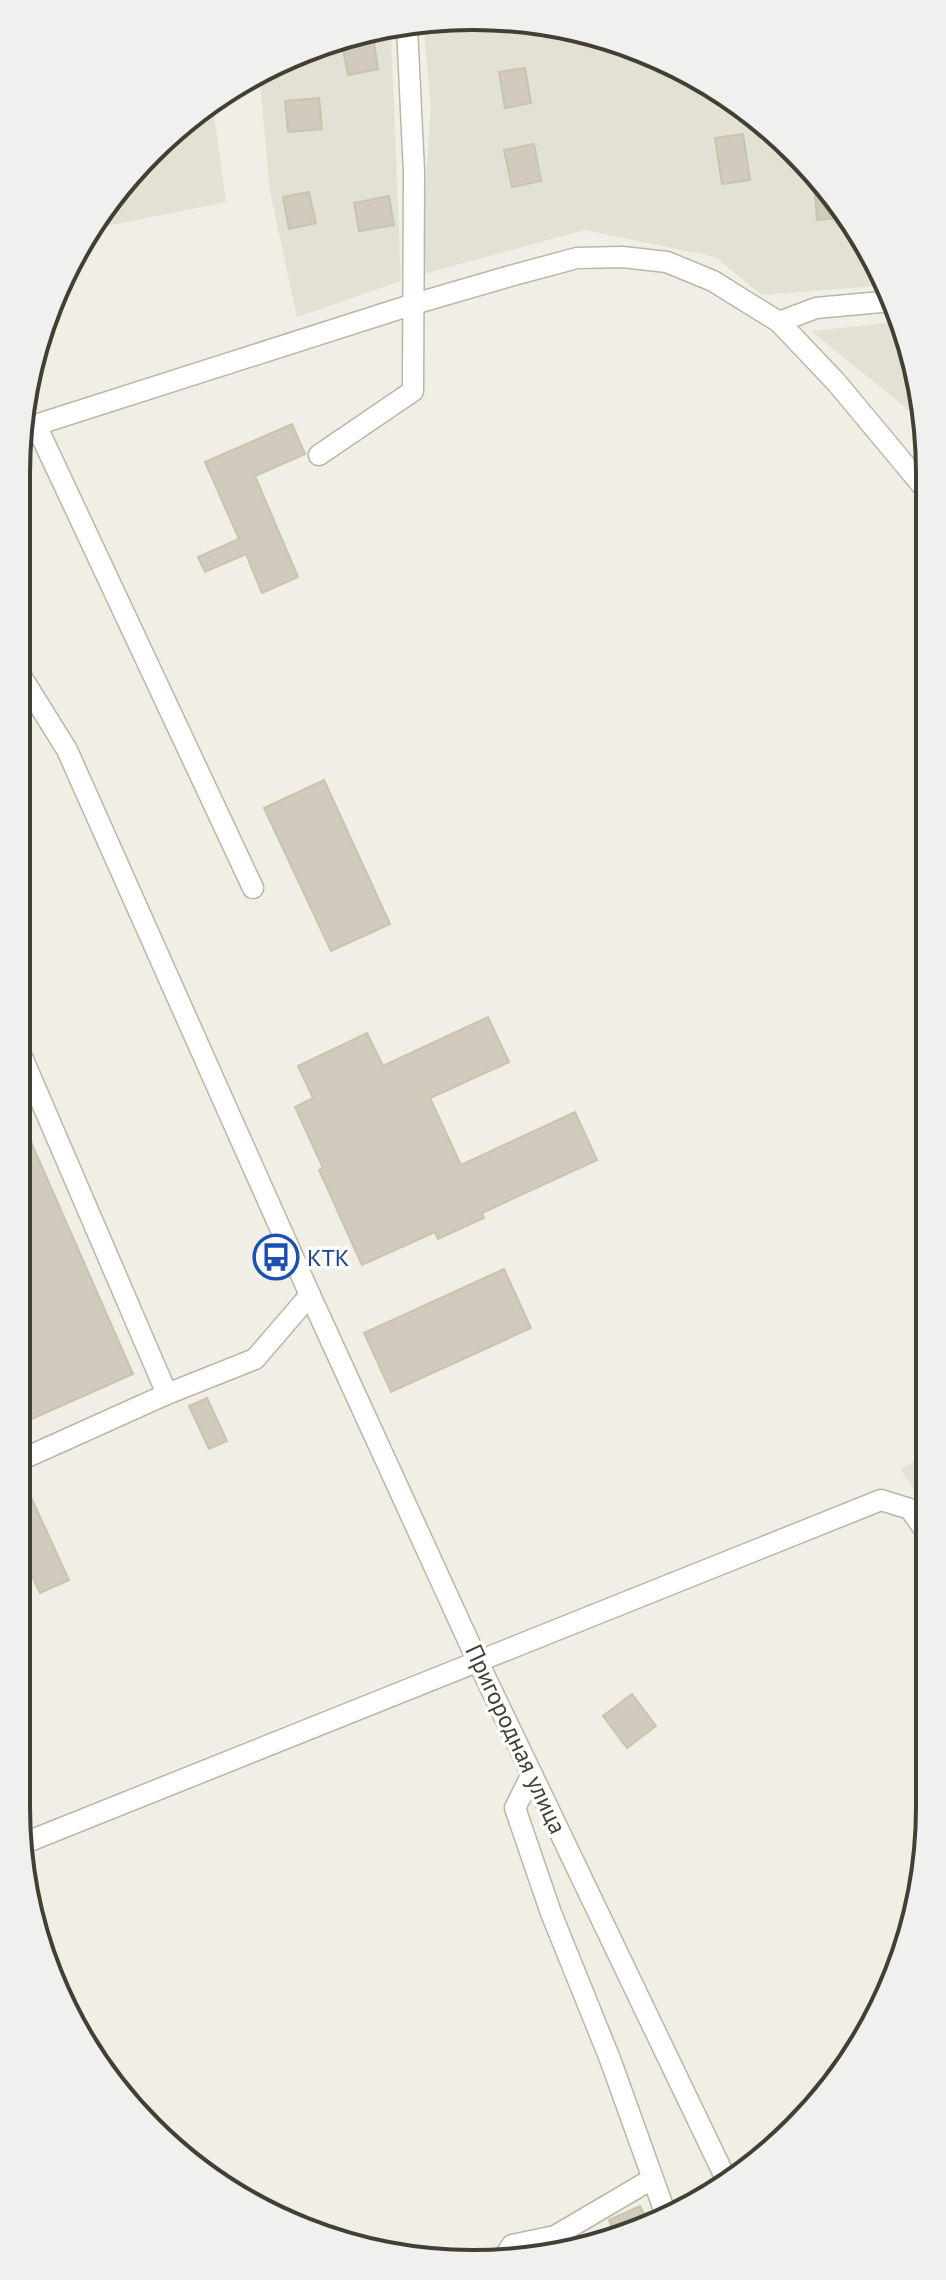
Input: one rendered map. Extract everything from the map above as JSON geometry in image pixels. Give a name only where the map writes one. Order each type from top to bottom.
[{"type":"street","points":[[319,455],[413,391],[414,172],[407,35]]},
{"type":"street","points":[[33,426],[414,304],[577,258],[622,257],[667,262],[713,281],[779,322],[836,382],[916,478]]},
{"type":"street","points":[[779,322],[816,308],[882,302]]},
{"type":"street","points":[[32,432],[253,888]]},
{"type":"street","name":"Пригородная улица","points":[[30,691],[67,750],[478,1662],[723,2172]]},
{"type":"street","points":[[30,1076],[167,1394]]},
{"type":"street","points":[[30,1456],[167,1394],[255,1359],[310,1295]]},
{"type":"street","points":[[31,1840],[881,1500],[910,1509],[916,1518]]},
{"type":"street","points":[[532,1774],[515,1808],[551,1913],[610,2059],[663,2207]]},
{"type":"street","points":[[510,2248],[512,2245],[555,2236],[652,2179]]},
{"type":"shaded area","points":[[473,30],[531,34],[588,45],[643,64],[719,105],[786,160],[841,227],[874,286],[762,295],[715,257],[585,230],[420,275],[431,105],[424,33]]},
{"type":"shaded area","points":[[391,38],[401,281],[297,317],[270,192],[260,85],[331,54]]},
{"type":"shaded area","points":[[214,114],[226,202],[106,226],[160,160]]},
{"type":"shaded area","points":[[889,323],[901,358],[912,412],[811,331]]},
{"type":"shaded area","points":[[916,1459],[916,1492],[901,1470]]},
{"type":"building","points":[[374,42],[378,69],[348,75],[343,50]]},
{"type":"building","points":[[525,68],[531,103],[505,108],[499,72]]},
{"type":"building","points":[[319,98],[322,129],[288,132],[285,101]]},
{"type":"building","points":[[743,134],[750,180],[722,184],[715,138]]},
{"type":"building","points":[[534,144],[541,181],[512,187],[504,150]]},
{"type":"building","points":[[309,192],[316,223],[289,229],[283,197]]},
{"type":"building","points":[[815,194],[824,203],[835,218],[817,220]]},
{"type":"building","points":[[389,196],[394,225],[359,231],[354,203]]},
{"type":"building","points":[[292,424],[305,454],[255,476],[298,577],[262,593],[246,554],[205,572],[198,557],[239,539],[205,462]]},
{"type":"building","points":[[324,780],[390,924],[331,951],[264,808]]},
{"type":"building","points":[[488,1017],[509,1062],[430,1098],[461,1165],[575,1112],[597,1160],[482,1213],[484,1218],[438,1239],[435,1232],[362,1265],[319,1170],[323,1168],[295,1107],[313,1098],[298,1066],[367,1033],[383,1066]]},
{"type":"building","points":[[30,1140],[133,1374],[30,1420]]},
{"type":"building","points":[[504,1269],[531,1328],[391,1392],[364,1333]]},
{"type":"building","points":[[207,1398],[227,1441],[209,1449],[189,1406]]},
{"type":"building","points":[[30,1495],[69,1580],[40,1593],[30,1571]]},
{"type":"building","points":[[632,1694],[656,1726],[627,1748],[603,1716]]},
{"type":"building","points":[[640,2206],[644,2215],[612,2227],[609,2220]]},
{"type":"place","name":"КТК","points":[[276,1257]]}]
